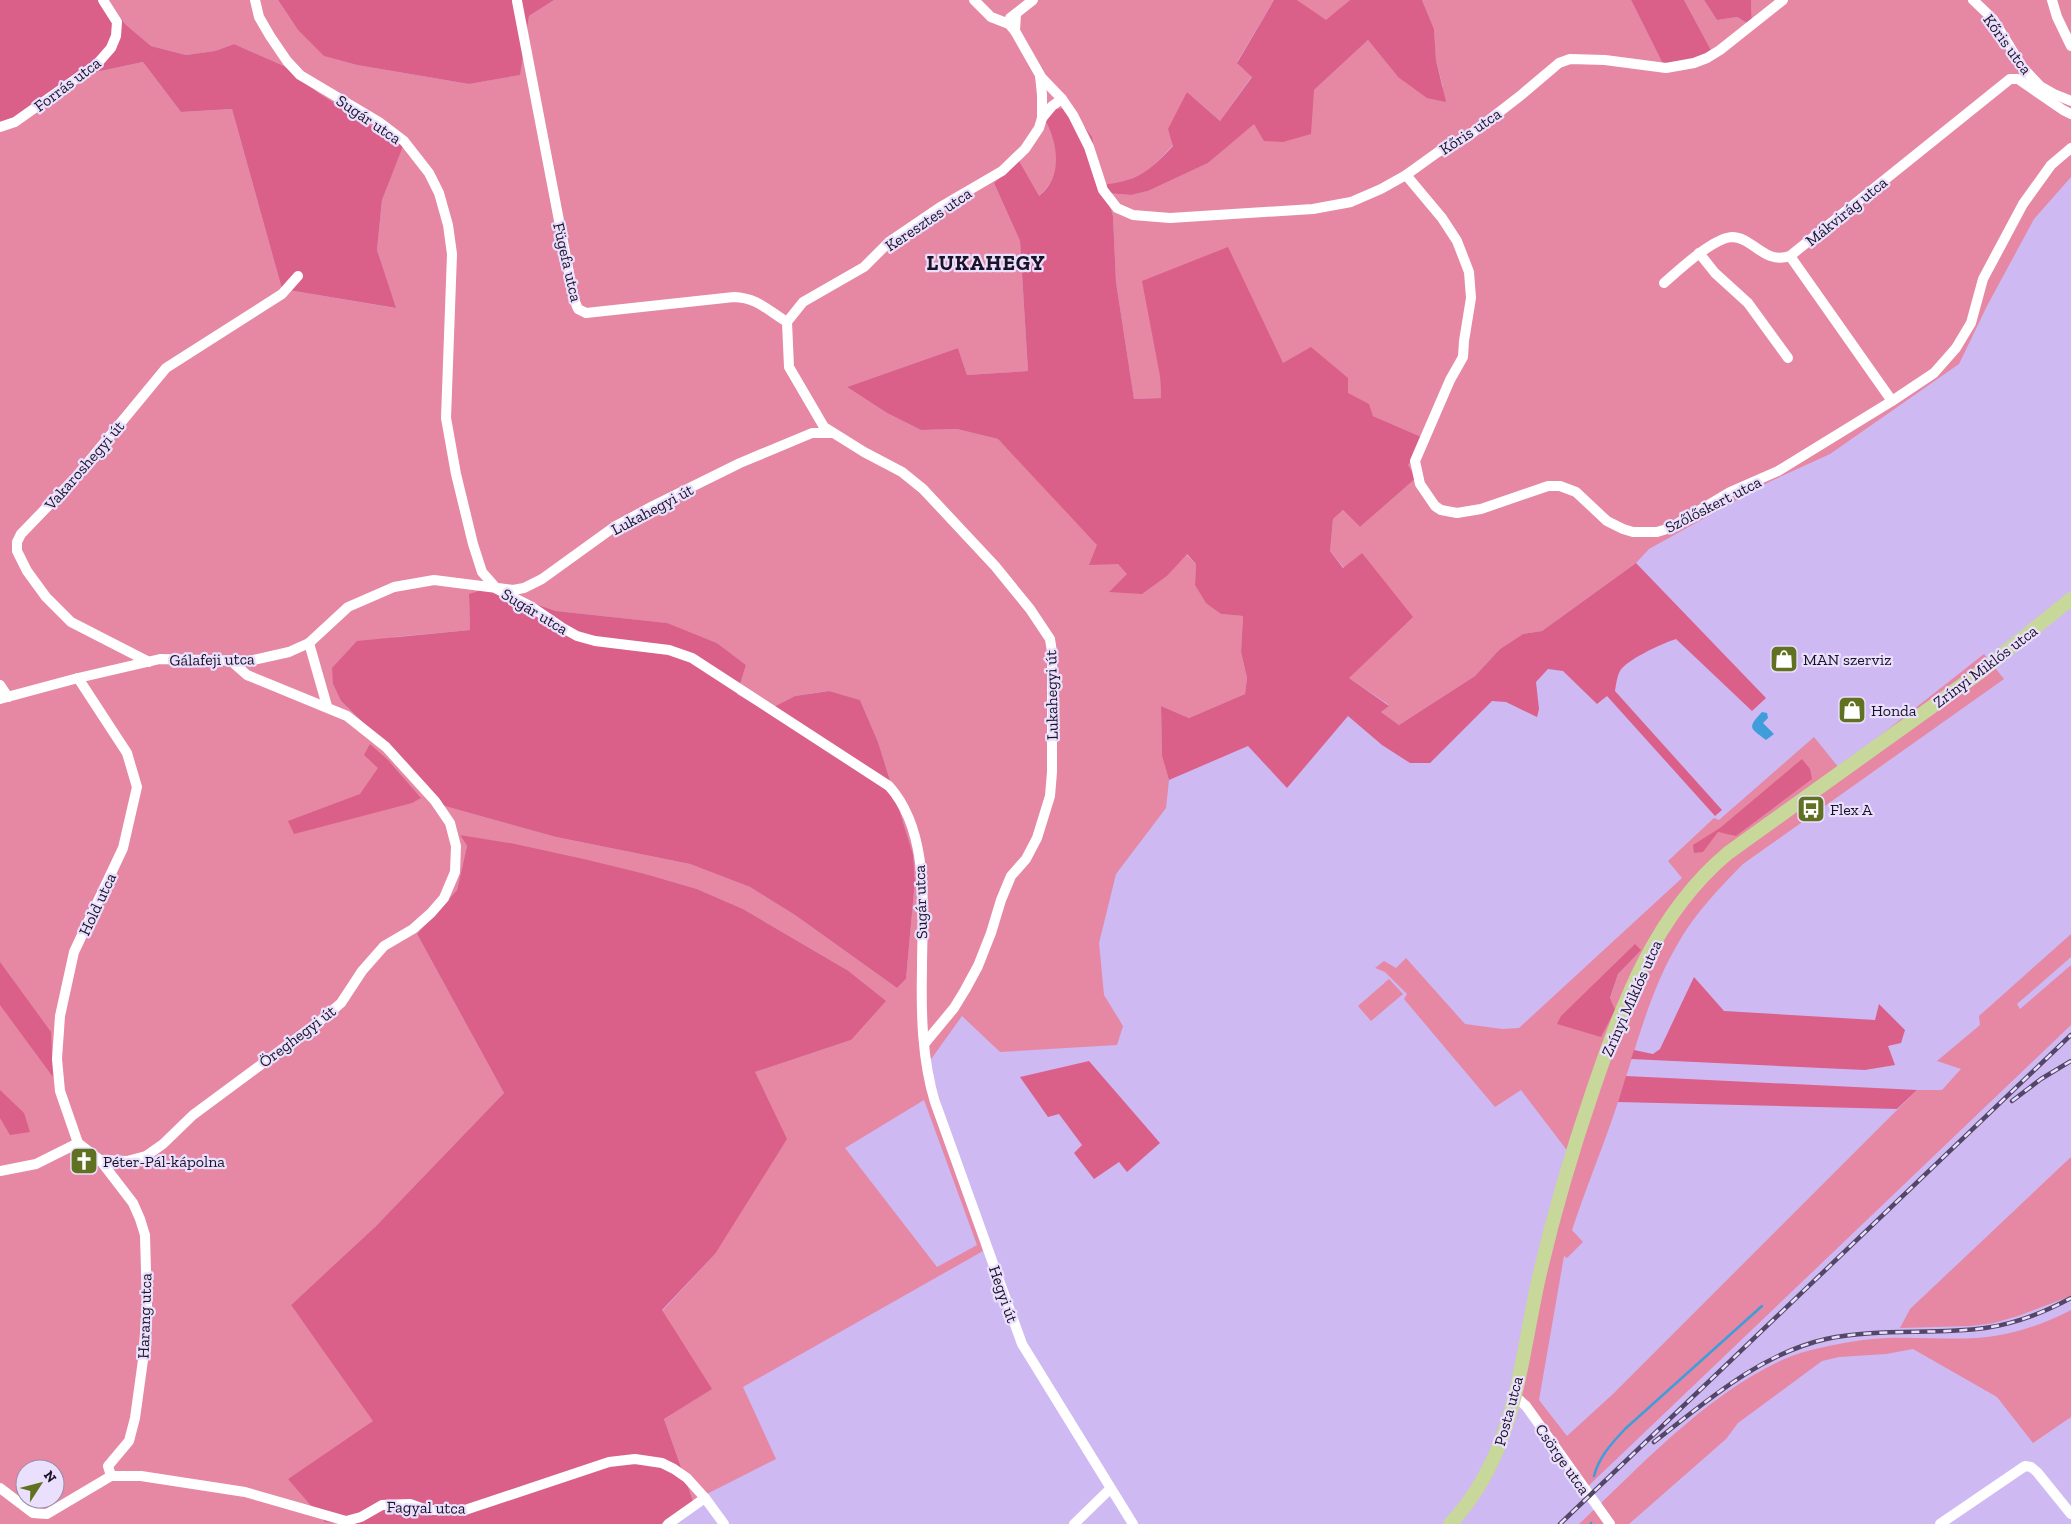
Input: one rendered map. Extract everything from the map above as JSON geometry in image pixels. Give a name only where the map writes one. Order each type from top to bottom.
[{"type":"main road","name":"Zrínyi Miklós utca","points":[[1537,1286],[1551,1224],[1572,1151],[1615,1030],[1648,952],[1685,896],[1709,869],[1728,853],[1972,678],[2071,599]]},
{"type":"main road","name":"Posta utca","points":[[1450,1524],[1477,1491],[1491,1468],[1502,1441],[1514,1395],[1537,1286]]},
{"type":"street","name":"Forrás utca","points":[[0,127],[15,122],[97,64],[111,48],[116,36],[117,22],[104,0]]},
{"type":"street","name":"Sugár utca","points":[[255,0],[259,16],[270,36],[287,61],[300,75],[379,122],[404,142],[429,173],[439,193],[448,225],[452,254],[446,418],[473,544],[482,572],[497,589],[530,606],[561,628],[577,636],[595,641],[669,650],[692,658],[889,786],[900,800],[908,820],[920,867],[923,890],[922,972],[925,1043]]},
{"type":"street","name":"Keresztes utca","points":[[787,322],[803,302],[864,267],[889,242],[942,206],[1011,164],[1033,138],[1042,118],[1040,75],[1009,24],[991,17],[974,0]]},
{"type":"street","points":[[1003,22],[1033,0]]},
{"type":"street","name":"Kőris utca","points":[[1062,99],[1073,115],[1089,147],[1102,190],[1117,208],[1133,215],[1163,218],[1313,209],[1351,202],[1381,189],[1406,175],[1438,152],[1467,137],[1559,63],[1570,60],[1605,60],[1666,68],[1694,63],[1720,50],[1783,0]]},
{"type":"street","name":"Kőris utca","points":[[1972,0],[1993,19],[2023,68],[2040,86],[2071,101]]},
{"type":"street","points":[[2052,0],[2059,22],[2071,46]]},
{"type":"street","name":"Fügefa utca","points":[[517,1],[574,299],[578,309],[586,313],[748,297],[787,322]]},
{"type":"street","points":[[1015,31],[1016,14]]},
{"type":"street","points":[[1040,75],[1062,99],[1052,106],[1042,118]]},
{"type":"street","name":"Mákvirág utca","points":[[1664,283],[1699,253],[1725,239],[1733,237],[1773,258],[1790,256],[1962,119],[2006,81],[2018,79],[2071,114]]},
{"type":"street","name":"Szőlőskert utca","points":[[1406,175],[1424,195],[1452,233],[1463,254],[1469,278],[1471,298],[1463,357],[1450,380],[1415,461],[1420,484],[1435,506],[1441,510],[1456,513],[1473,511],[1554,485],[1576,492],[1607,521],[1622,530],[1657,532],[1670,528],[1730,492],[1778,471],[1934,374],[1956,348],[1971,323],[1984,279],[2023,204],[2051,165],[2071,148]]},
{"type":"street","points":[[1699,253],[1715,272],[1748,303],[1788,358]]},
{"type":"street","points":[[1790,256],[1892,401]]},
{"type":"street","name":"Vakaroshegyi út","points":[[149,662],[72,622],[46,597],[27,571],[17,551],[17,542],[21,534],[38,518],[100,448],[166,368],[282,294],[298,276]]},
{"type":"street","points":[[787,322],[789,367],[818,417],[812,433],[832,433]]},
{"type":"street","name":"Lukahegyi út","points":[[818,417],[824,427],[832,433],[902,472],[923,489],[995,566],[1050,639],[1052,652],[1052,780],[1050,796],[1037,838],[1026,859],[1011,876],[991,933],[965,990],[954,1008],[925,1043]]},
{"type":"street","name":"Lukahegyi út","points":[[497,589],[513,590],[524,588],[542,579],[614,527],[653,506],[740,463],[812,433]]},
{"type":"street","name":"Gálafeji utca","points":[[4,698],[78,678],[160,660],[249,661],[289,652],[309,643],[348,607],[394,587],[434,580],[497,589]]},
{"type":"street","points":[[309,643],[326,706]]},
{"type":"street","name":"Öreghegyi út","points":[[100,1160],[127,1160],[146,1156],[163,1144],[193,1115],[320,1021],[341,1003],[362,971],[384,946],[413,929],[431,913],[444,898],[455,872],[456,846],[450,823],[435,801],[386,747],[347,716],[247,675],[230,660]]},
{"type":"street","name":"Hold utca","points":[[78,678],[127,752],[137,787],[123,848],[74,952],[60,1016],[57,1059],[60,1090],[78,1143]]},
{"type":"street","points":[[0,685],[4,698]]},
{"type":"street","name":"Hegyi út","points":[[925,1043],[928,1079],[935,1102],[1019,1335],[1029,1355],[1132,1524]]},
{"type":"street","points":[[0,1171],[36,1164],[78,1143],[100,1160]]},
{"type":"street","name":"Harang utca","points":[[100,1160],[133,1203],[145,1235],[147,1307],[135,1418],[129,1441],[108,1466],[111,1476]]},
{"type":"street","name":"Csörge utca","points":[[1514,1395],[1526,1406],[1610,1524]]},
{"type":"street","name":"Fagyal utca","points":[[111,1476],[141,1476],[245,1492],[346,1521],[361,1517],[382,1505],[410,1504],[427,1510],[465,1510],[609,1462],[635,1459],[649,1460],[674,1469],[686,1478],[705,1498],[724,1524]]},
{"type":"street","points":[[1940,1524],[2026,1466],[2031,1467],[2071,1514]]},
{"type":"street","points":[[0,1488],[33,1513],[47,1514],[111,1476]]},
{"type":"street","points":[[1074,1524],[1110,1489]]},
{"type":"street","points":[[668,1524],[705,1498]]},
{"type":"shaded area","points":[[0,0],[109,0],[125,24],[151,46],[186,55],[215,51],[234,44],[284,66],[320,94],[403,146],[382,200],[377,250],[396,308],[282,289],[232,109],[181,112],[143,62],[91,73],[0,131]]},
{"type":"shaded area","points":[[109,0],[278,0],[298,30],[325,56],[357,65],[469,84],[519,75],[529,16],[554,0],[1274,0],[1237,62],[1252,76],[1220,121],[1187,92],[1173,145],[1149,171],[1121,183],[1100,185],[1046,122],[1056,151],[1055,170],[1047,188],[1039,196],[994,183],[1020,241],[1028,371],[967,375],[958,348],[847,387],[887,413],[921,430],[957,429],[998,439],[1128,574],[1110,591],[1168,575],[1186,554],[1196,564],[1195,585],[1221,614],[1243,616],[1241,652],[1247,678],[1245,694],[1189,718],[1161,706],[1162,756],[1169,780],[1166,808],[1116,874],[1099,943],[1104,995],[1123,1026],[1117,1045],[1000,1052],[962,1016],[929,1062],[983,1251],[743,1387],[776,1459],[693,1501],[664,1419],[711,1389],[662,1311],[715,1254],[755,1072],[851,1040],[847,970],[743,909],[697,889],[649,875],[460,835],[467,846],[457,890],[417,934],[504,1093],[376,1226],[291,1305],[374,1421],[288,1479],[349,1524],[0,1524],[0,131],[91,73],[143,62],[181,112],[232,109],[282,289],[395,308],[377,250],[382,200],[402,146],[320,94],[284,66],[234,44],[215,51],[186,55],[151,46],[125,24]],"holes":[[[488,588],[556,611],[666,623],[717,643],[746,665],[737,693],[767,711],[795,696],[828,691],[860,700],[878,742],[913,854],[915,881],[906,979],[897,988],[795,915],[750,887],[690,864],[556,837],[441,805],[427,785],[341,701],[333,684],[394,637],[470,630],[469,595]],[[924,1100],[977,1245],[937,1267],[845,1148]]]},
{"type":"shaded area","points":[[278,0],[554,0],[529,16],[520,75],[469,84],[357,65],[324,56],[298,30]]},
{"type":"shaded area","points":[[1274,0],[1297,0],[1326,20],[1350,0],[1422,0],[1434,29],[1436,60],[1446,102],[1427,98],[1398,77],[1368,40],[1314,90],[1311,134],[1283,142],[1264,141],[1254,124],[1208,163],[1148,191],[1131,195],[1106,193],[1113,216],[1116,282],[1134,399],[1161,398],[1160,376],[1142,281],[1228,247],[1283,363],[1311,347],[1348,378],[1348,393],[1369,404],[1373,416],[1426,439],[1408,465],[1416,478],[1360,527],[1343,510],[1333,519],[1330,551],[1343,568],[1362,553],[1413,617],[1349,678],[1389,706],[1381,712],[1399,725],[1475,676],[1500,649],[1523,634],[1542,631],[1636,563],[1766,698],[1752,711],[1676,639],[1637,657],[1629,662],[1619,673],[1615,691],[1722,810],[1715,816],[1607,696],[1597,704],[1563,671],[1548,669],[1536,682],[1539,709],[1537,717],[1506,702],[1492,701],[1430,763],[1410,763],[1382,745],[1348,716],[1287,788],[1248,746],[1169,780],[1162,756],[1161,706],[1189,718],[1245,694],[1247,678],[1241,652],[1243,616],[1221,614],[1206,603],[1195,585],[1196,564],[1187,554],[1168,575],[1142,594],[1109,592],[1127,574],[1118,564],[1089,565],[1097,545],[998,439],[957,429],[921,430],[887,413],[847,387],[958,348],[967,375],[1028,371],[1020,241],[994,183],[1019,161],[1039,196],[1047,188],[1052,180],[1056,160],[1053,141],[1046,122],[1053,110],[1069,107],[1092,137],[1100,185],[1112,184],[1133,178],[1149,169],[1173,146],[1168,129],[1187,92],[1220,121],[1252,77],[1237,63]]},
{"type":"shaded area","points":[[1297,0],[1350,0],[1326,21]]},
{"type":"shaded area","points":[[1422,0],[1631,0],[1665,68],[1712,52],[1684,0],[1704,0],[1717,20],[1737,17],[1752,26],[1751,0],[2071,0],[2071,177],[2034,219],[1987,306],[1959,364],[1830,454],[1771,481],[1649,549],[1636,563],[1542,631],[1523,634],[1500,649],[1475,676],[1399,725],[1381,712],[1389,705],[1349,678],[1362,553],[1344,568],[1330,551],[1333,519],[1343,510],[1360,527],[1416,478],[1407,465],[1426,439],[1373,416],[1368,404],[1283,363],[1160,376],[1161,398],[1134,399],[1116,282],[1113,216],[1105,193],[1131,195],[1148,191],[1208,163],[1254,123],[1314,90],[1368,40],[1398,77],[1443,87],[1436,60],[1434,29]]},
{"type":"shaded area","points":[[1631,0],[1684,0],[1712,52],[1665,68]]},
{"type":"shaded area","points":[[1704,0],[1751,0],[1752,26],[1737,17],[1717,20]]},
{"type":"shaded area","points":[[488,588],[556,611],[667,623],[717,643],[746,665],[737,694],[766,711],[795,696],[829,691],[860,700],[878,742],[913,854],[915,881],[906,979],[897,988],[795,915],[750,887],[690,864],[556,837],[441,805],[427,785],[341,701],[333,684],[332,668],[357,641],[470,630],[469,594]]},
{"type":"shaded area","points":[[1984,654],[2004,679],[1743,864],[1701,910],[1686,930],[1669,959],[1652,999],[1613,1118],[1572,1230],[1583,1242],[1567,1258],[1564,1256],[1539,1400],[1567,1436],[1614,1393],[1917,1090],[1942,1090],[1961,1069],[1937,1061],[1980,1025],[1979,1016],[2071,934],[2071,957],[2017,1004],[2020,1009],[2071,965],[2071,1025],[1581,1493],[1515,1397],[1569,1153],[1521,1090],[1495,1107],[1404,999],[1407,994],[1385,972],[1375,968],[1384,961],[1396,968],[1406,958],[1465,1024],[1502,1029],[1519,1028],[1682,878],[1668,861],[1714,818],[1719,820],[1814,737],[1839,768]],"holes":[[[1811,779],[1736,835],[1718,832],[1708,836]],[[1640,950],[1618,974],[1610,999],[1561,1016]]]},
{"type":"shaded area","points":[[370,744],[387,759],[421,798],[412,803],[294,834],[288,821],[360,794],[378,768],[364,755]]},
{"type":"shaded area","points":[[1802,759],[1810,769],[1812,779],[1736,836],[1718,832],[1703,852],[1694,853],[1693,845],[1720,828]]},
{"type":"shaded area","points":[[460,835],[515,844],[588,860],[697,889],[743,909],[847,970],[886,1001],[851,1040],[755,1072],[787,1139],[715,1254],[662,1310],[712,1389],[664,1419],[693,1501],[661,1524],[349,1524],[325,1522],[288,1479],[373,1421],[291,1305],[376,1226],[504,1093],[417,934],[457,890],[467,846]]},
{"type":"shaded area","points":[[1635,944],[1641,950],[1618,974],[1610,998],[1615,1010],[1601,1037],[1557,1024],[1561,1016]]},
{"type":"shaded area","points":[[0,962],[51,1032],[53,1077],[0,1005]]},
{"type":"shaded area","points":[[1694,977],[1724,1011],[1875,1020],[1879,1004],[1905,1030],[1901,1043],[1888,1046],[1895,1065],[1865,1070],[1631,1059],[1634,1050],[1653,1054],[1660,1049]]},
{"type":"shaded area","points":[[1389,979],[1403,994],[1371,1021],[1358,1006]]},
{"type":"shaded area","points":[[1089,1061],[1160,1143],[1127,1172],[1119,1162],[1094,1179],[1074,1153],[1082,1145],[1059,1114],[1048,1117],[1020,1077]]},
{"type":"shaded area","points":[[1626,1076],[1917,1090],[1897,1109],[1618,1102]]},
{"type":"shaded area","points":[[0,1090],[24,1113],[30,1132],[10,1135],[0,1118]]},
{"type":"shaded area","points":[[2071,1157],[2071,1296],[1994,1323],[1971,1326],[1900,1328],[1910,1309]]},
{"type":"shaded area","points":[[2071,1310],[2071,1417],[2033,1443],[1997,1397],[1913,1349],[1886,1354],[1839,1357],[1822,1361],[1738,1423],[1726,1439],[1629,1524],[1579,1524],[1650,1456],[1700,1413],[1753,1375],[1791,1356],[1832,1345],[1863,1340],[1989,1337],[2037,1325]]},
{"type":"water","points":[[1762,712],[1767,713],[1768,718],[1763,723],[1774,734],[1766,740],[1752,728],[1752,725]]},
{"type":"waterway","points":[[1594,1476],[1602,1457],[1625,1429],[1762,1306]]},
{"type":"railway","points":[[1560,1524],[2071,1035]]},
{"type":"railway","points":[[2012,1101],[2041,1079],[2071,1061]]},
{"type":"railway","points":[[1654,1442],[1735,1381],[1757,1367],[1802,1346],[1826,1339],[1865,1334],[1985,1328],[2030,1317],[2071,1298]]},
{"type":"place","name":"MAN szerviz","points":[[1784,659]]},
{"type":"place","name":"Honda","points":[[1852,710]]},
{"type":"place","name":"Flex A","points":[[1811,809]]},
{"type":"place","name":"Péter-Pál-kápolna","points":[[84,1161]]},
{"type":"district","name":"LUKAHEGY","points":[[986,263]]}]
